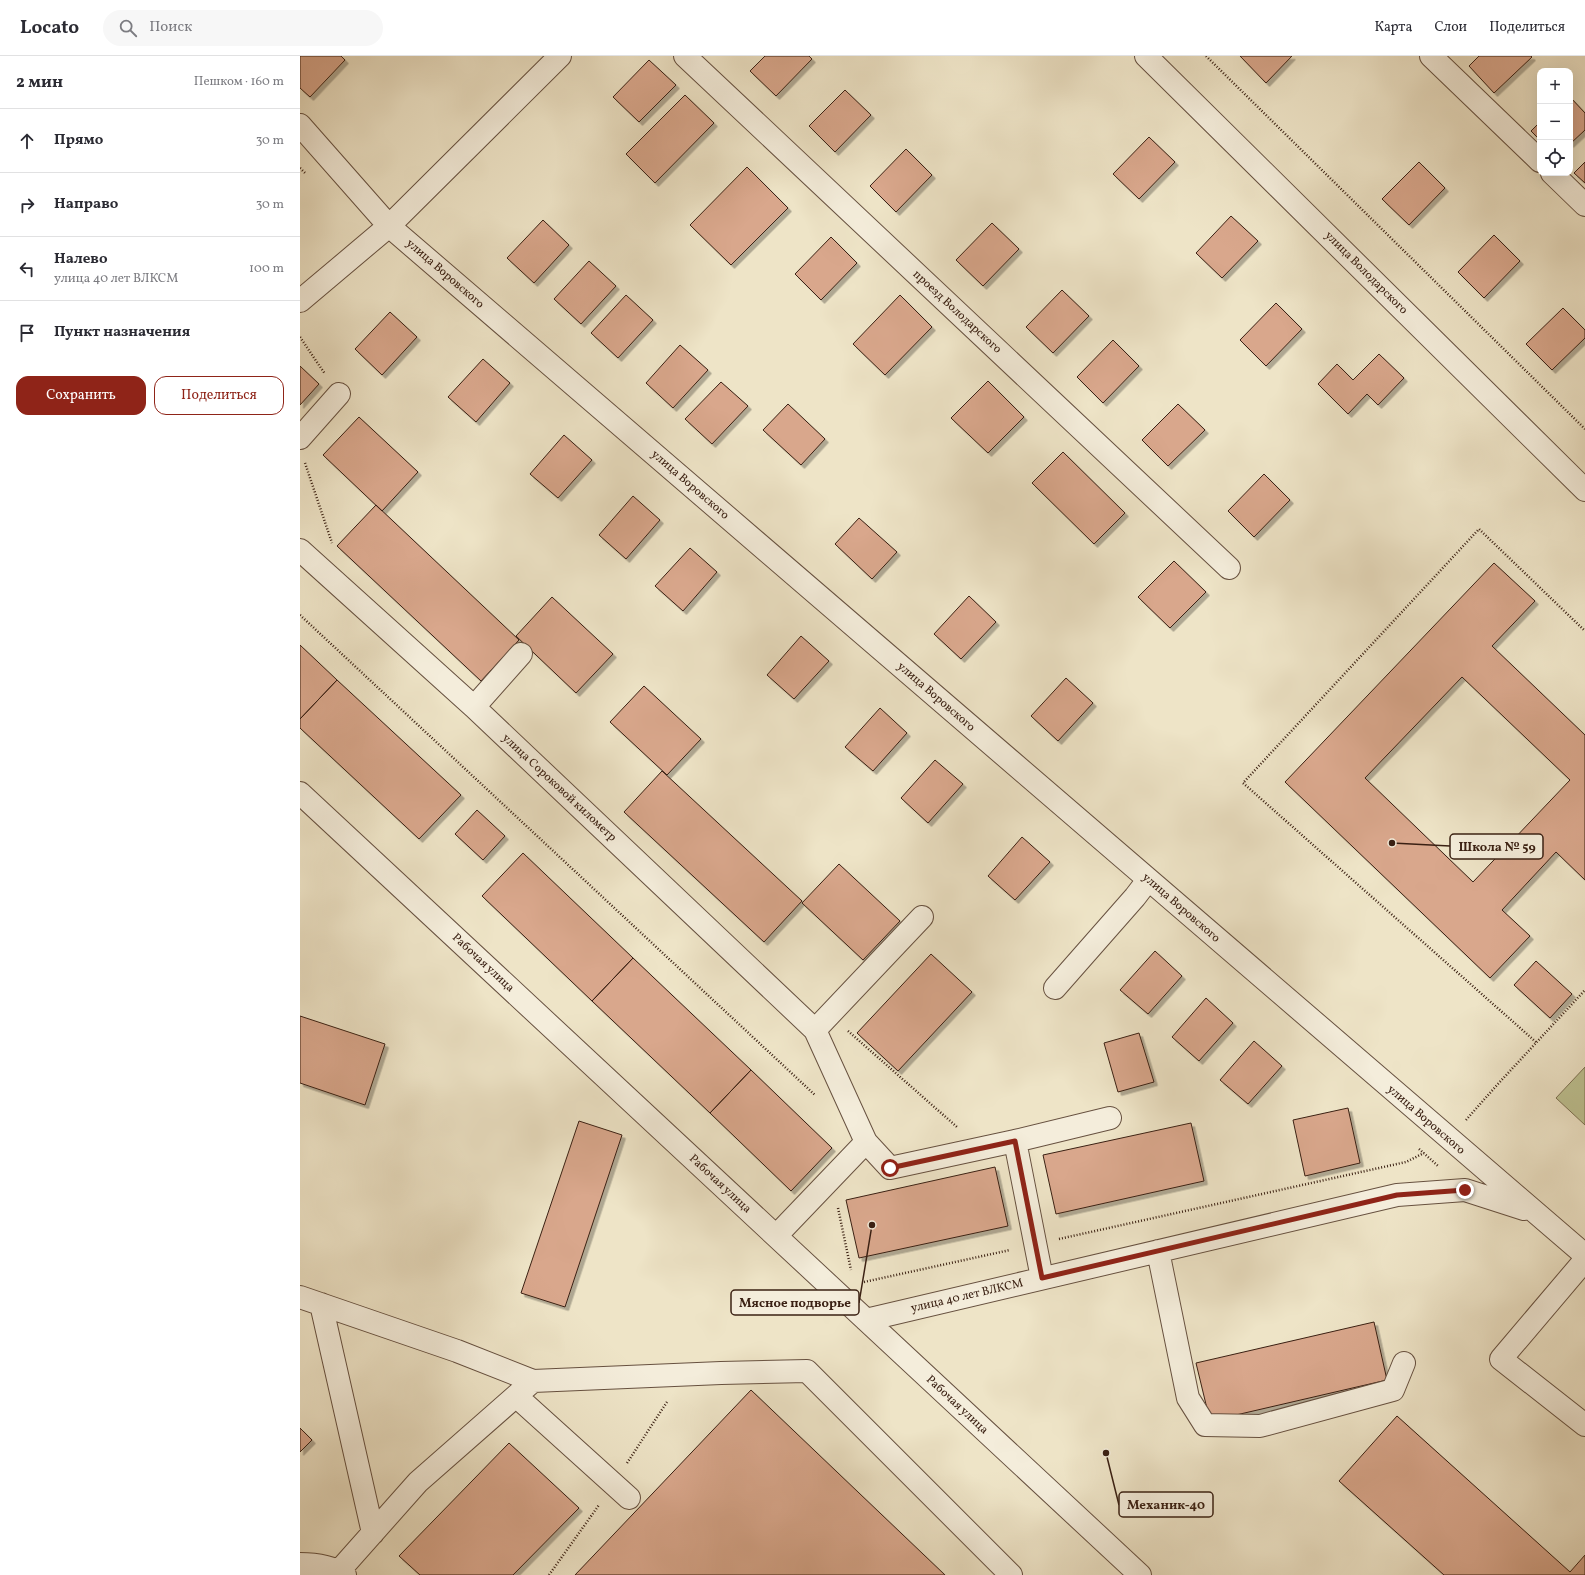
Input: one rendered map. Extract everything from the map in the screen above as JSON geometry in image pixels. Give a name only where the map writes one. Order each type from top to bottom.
[{"type":"street","points":[[300,301],[389,226],[560,56]]},
{"type":"street","name":"проезд Володарского","points":[[685,56],[1229,568]]},
{"type":"street","name":"улица Володарского","points":[[1146,56],[1585,490]]},
{"type":"street","points":[[1439,58],[1537,158]]},
{"type":"street","name":"улица Воровского","points":[[300,125],[389,226],[1449,1140],[1585,1255]]},
{"type":"street","points":[[1555,176],[1585,205]]},
{"type":"street","points":[[301,447],[339,394]]},
{"type":"street","name":"улица Сороковой километр","points":[[300,550],[474,708],[815,1030]]},
{"type":"street","points":[[474,708],[521,654]]},
{"type":"street","name":"Рабочая улица","points":[[300,793],[1140,1575]]},
{"type":"street","points":[[1055,988],[1135,897],[1148,880]]},
{"type":"street","points":[[922,917],[815,1030],[866,1142],[890,1168],[1015,1141],[1110,1118]]},
{"type":"street","points":[[1015,1141],[1042,1278]]},
{"type":"street","points":[[776,1236],[866,1142]]},
{"type":"street","name":"улица 40 лет ВЛКСМ","points":[[866,1320],[1397,1195],[1465,1190],[1535,1213]]},
{"type":"street","points":[[1158,1251],[1188,1398],[1205,1425],[1260,1426],[1393,1390],[1404,1363]]},
{"type":"street","points":[[1585,1260],[1501,1359],[1585,1425]]},
{"type":"street","points":[[300,1297],[458,1351],[533,1381],[807,1371],[1011,1575]]},
{"type":"street","points":[[321,1304],[373,1533]]},
{"type":"street","points":[[300,1564],[318,1564],[342,1573],[373,1533],[418,1482],[533,1381]]},
{"type":"street","points":[[516,1396],[628,1498]]},
{"type":"path","points":[[1206,56],[1585,429]]},
{"type":"path","points":[[300,338],[339,394]]},
{"type":"path","points":[[301,447],[332,544]]},
{"type":"path","points":[[1536,1042],[1243,783],[1480,529],[1585,631]]},
{"type":"path","points":[[300,615],[819,1099]]},
{"type":"path","points":[[862,1283],[1406,1162],[1449,1140],[1497,1085],[1585,990]]},
{"type":"path","points":[[830,1014],[981,1148]]},
{"type":"path","points":[[836,1203],[853,1277]]},
{"type":"green space","points":[[1585,1067],[1585,1125],[1556,1098]]},
{"type":"building","points":[[300,56],[341,56],[345,60],[310,97],[300,88]]},
{"type":"building","points":[[765,56],[809,56],[812,59],[776,96],[750,71]]},
{"type":"building","points":[[1240,56],[1292,56],[1266,83]]},
{"type":"building","points":[[1479,56],[1532,57],[1494,93],[1469,66]]},
{"type":"building","points":[[649,60],[676,85],[639,122],[613,97]]},
{"type":"building","points":[[845,90],[871,115],[835,152],[809,126]]},
{"type":"building","points":[[685,95],[714,123],[655,183],[626,154]]},
{"type":"building","points":[[1573,100],[1585,113],[1585,130],[1573,141]]},
{"type":"building","points":[[1537,125],[1537,137],[1531,131]]},
{"type":"building","points":[[1149,137],[1175,162],[1139,199],[1113,174]]},
{"type":"building","points":[[906,149],[932,175],[896,212],[870,186]]},
{"type":"building","points":[[1419,162],[1445,188],[1409,225],[1382,199]]},
{"type":"building","points":[[1585,162],[1585,183],[1574,173]]},
{"type":"building","points":[[747,167],[788,208],[731,265],[690,225]]},
{"type":"building","points":[[1231,216],[1258,241],[1222,278],[1196,253]]},
{"type":"building","points":[[543,220],[569,245],[534,283],[507,258]]},
{"type":"building","points":[[992,223],[1019,249],[983,286],[956,260]]},
{"type":"building","points":[[1494,235],[1520,261],[1484,298],[1458,272]]},
{"type":"building","points":[[831,237],[857,263],[821,300],[795,274]]},
{"type":"building","points":[[589,261],[616,286],[581,324],[554,299]]},
{"type":"building","points":[[1062,290],[1089,316],[1053,353],[1026,327]]},
{"type":"building","points":[[626,295],[653,320],[618,358],[591,333]]},
{"type":"building","points":[[900,295],[932,327],[885,375],[853,344]]},
{"type":"building","points":[[1276,303],[1302,329],[1266,366],[1240,340]]},
{"type":"building","points":[[1563,308],[1585,330],[1585,338],[1552,370],[1526,344]]},
{"type":"building","points":[[390,312],[417,337],[382,375],[355,349]]},
{"type":"building","points":[[1113,340],[1139,366],[1103,403],[1077,377]]},
{"type":"building","points":[[680,345],[708,370],[673,408],[646,383]]},
{"type":"building","points":[[1379,354],[1404,378],[1378,405],[1367,394],[1348,414],[1318,384],[1337,364],[1353,380]]},
{"type":"building","points":[[483,359],[510,383],[476,422],[448,397]]},
{"type":"building","points":[[300,366],[319,384],[300,405]]},
{"type":"building","points":[[988,381],[1024,417],[988,453],[951,418]]},
{"type":"building","points":[[721,382],[748,406],[712,444],[685,419]]},
{"type":"building","points":[[788,404],[825,439],[801,465],[763,430]]},
{"type":"building","points":[[1178,404],[1205,430],[1168,466],[1142,440]]},
{"type":"building","points":[[359,417],[418,472],[382,511],[323,455]]},
{"type":"building","points":[[564,435],[592,460],[558,498],[530,474]]},
{"type":"building","points":[[1063,452],[1125,513],[1094,544],[1032,483]]},
{"type":"building","points":[[1264,474],[1290,500],[1254,537],[1228,511]]},
{"type":"building","points":[[633,496],[660,520],[626,559],[599,535]]},
{"type":"building","points":[[376,505],[519,640],[481,681],[337,546]]},
{"type":"building","points":[[859,518],[897,552],[872,579],[835,544]]},
{"type":"building","points":[[690,548],[717,572],[683,611],[655,586]]},
{"type":"building","points":[[1174,561],[1206,592],[1170,628],[1138,597]]},
{"type":"building","points":[[1494,563],[1535,601],[1492,646],[1585,735],[1585,880],[1556,852],[1502,910],[1530,936],[1490,978],[1285,782]],"holes":[[[1462,677],[1570,780],[1473,882],[1365,778]]]},
{"type":"building","points":[[969,596],[996,622],[961,659],[934,634]]},
{"type":"building","points":[[552,597],[613,654],[576,693],[516,636]]},
{"type":"building","points":[[801,636],[829,661],[794,699],[767,675]]},
{"type":"building","points":[[300,645],[337,680],[300,719]]},
{"type":"building","points":[[1066,678],[1093,703],[1058,741],[1031,716]]},
{"type":"building","points":[[337,680],[461,795],[419,839],[300,728],[300,719]]},
{"type":"building","points":[[644,686],[701,739],[667,775],[610,722]]},
{"type":"building","points":[[880,708],[907,733],[873,771],[845,747]]},
{"type":"building","points":[[935,760],[963,784],[928,823],[901,798]]},
{"type":"building","points":[[662,771],[802,901],[764,942],[624,812]]},
{"type":"building","points":[[477,810],[505,836],[483,860],[455,834]]},
{"type":"building","points":[[1022,837],[1050,862],[1015,900],[988,876]]},
{"type":"building","points":[[523,853],[633,958],[592,1001],[482,896]]},
{"type":"building","points":[[839,864],[900,921],[863,960],[802,903]]},
{"type":"building","points":[[1155,951],[1182,976],[1148,1014],[1120,990]]},
{"type":"building","points":[[931,954],[972,992],[898,1071],[857,1033]]},
{"type":"building","points":[[633,958],[751,1070],[710,1113],[592,1001]]},
{"type":"building","points":[[1536,961],[1572,994],[1550,1018],[1514,985]]},
{"type":"building","points":[[1206,998],[1233,1023],[1199,1061],[1172,1037]]},
{"type":"building","points":[[300,1016],[385,1044],[365,1105],[300,1083]]},
{"type":"building","points":[[1139,1033],[1154,1082],[1118,1092],[1104,1043]]},
{"type":"building","points":[[1254,1041],[1282,1066],[1248,1104],[1220,1080]]},
{"type":"building","points":[[751,1070],[832,1148],[791,1191],[710,1113]]},
{"type":"building","points":[[1348,1108],[1360,1163],[1305,1176],[1293,1120]]},
{"type":"building","points":[[579,1121],[622,1135],[565,1307],[521,1293]]},
{"type":"building","points":[[1191,1123],[1204,1181],[1056,1214],[1043,1155]]},
{"type":"building","points":[[995,1167],[1008,1226],[859,1258],[846,1200]]},
{"type":"building","points":[[1374,1322],[1387,1380],[1210,1421],[1196,1363]]},
{"type":"building","points":[[751,1390],[945,1575],[575,1575]]},
{"type":"building","points":[[1397,1416],[1570,1572],[1585,1555],[1585,1575],[1444,1575],[1339,1481]]},
{"type":"building","points":[[300,1428],[312,1440],[300,1452]]},
{"type":"building","points":[[509,1443],[579,1508],[513,1575],[420,1575],[399,1556]]},
{"type":"place","name":"Школа № 59","points":[[1392,843]]},
{"type":"place","name":"Мясное подворье","points":[[872,1225]]},
{"type":"place","name":"Механик-40","points":[[1106,1453]]},
{"type":"route","points":[[890,1168],[1015,1141],[1042,1278],[1397,1195],[1465,1190]]}]
